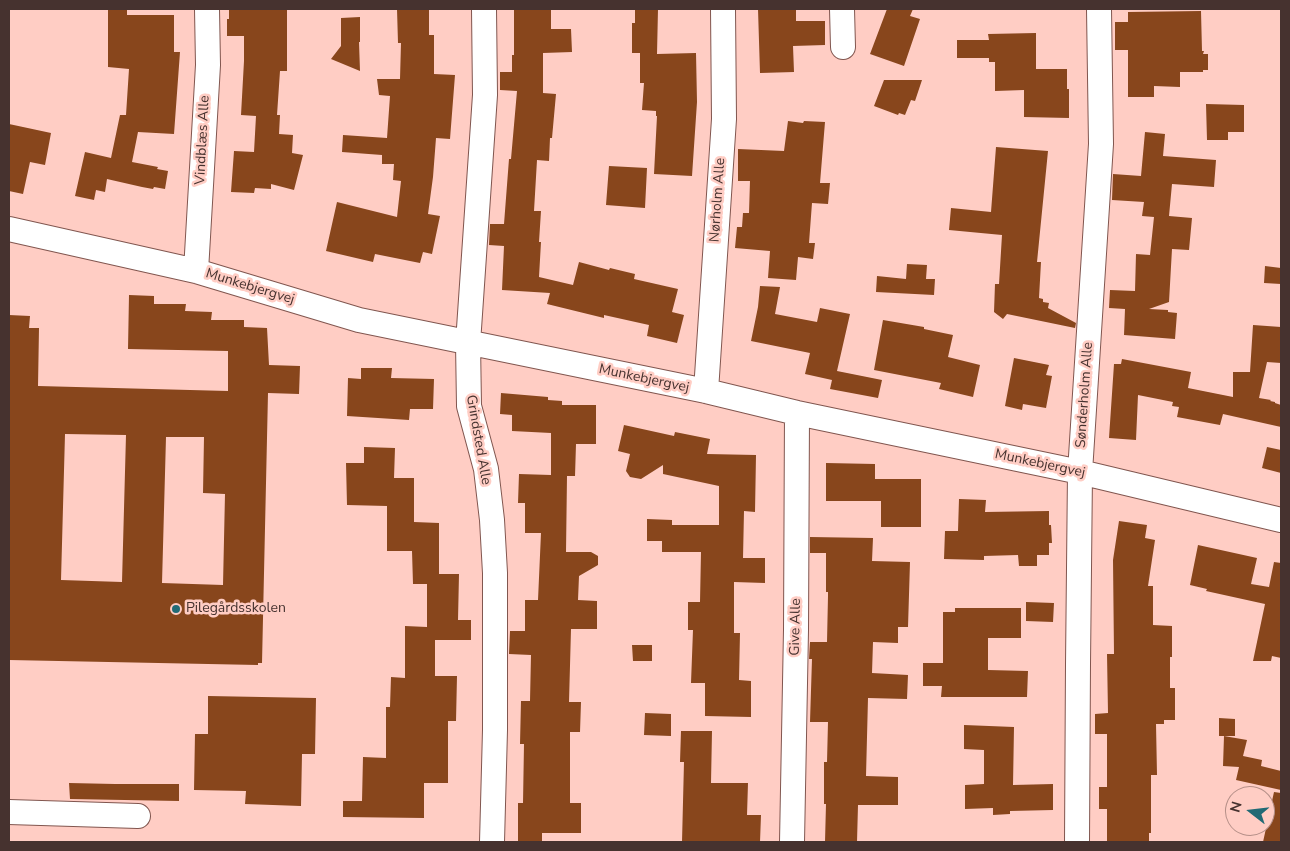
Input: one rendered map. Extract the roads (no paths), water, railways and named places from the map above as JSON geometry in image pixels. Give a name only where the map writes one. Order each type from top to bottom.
[{"type":"street","name":"Vindblæs Alle","points":[[196,271],[208,66],[207,9]]},
{"type":"street","name":"Grindsted Alle","points":[[484,9],[485,95],[468,343],[469,406],[486,469],[492,520],[495,730],[492,842]]},
{"type":"street","name":"Nørholm Alle","points":[[706,391],[724,119],[723,9]]},
{"type":"street","points":[[842,9],[843,47]]},
{"type":"street","name":"Sønderholm Alle","points":[[1077,842],[1080,472],[1101,144],[1098,9]]},
{"type":"street","name":"Munkebjergvej","points":[[9,229],[196,271],[359,320],[706,391],[797,413],[1080,472],[1281,520]]},
{"type":"street","name":"Give Alle","points":[[792,842],[796,630],[797,413]]},
{"type":"street","points":[[9,812],[138,816]]},
{"type":"place","name":"Pilegårdsskolen","points":[[176,609]]}]
